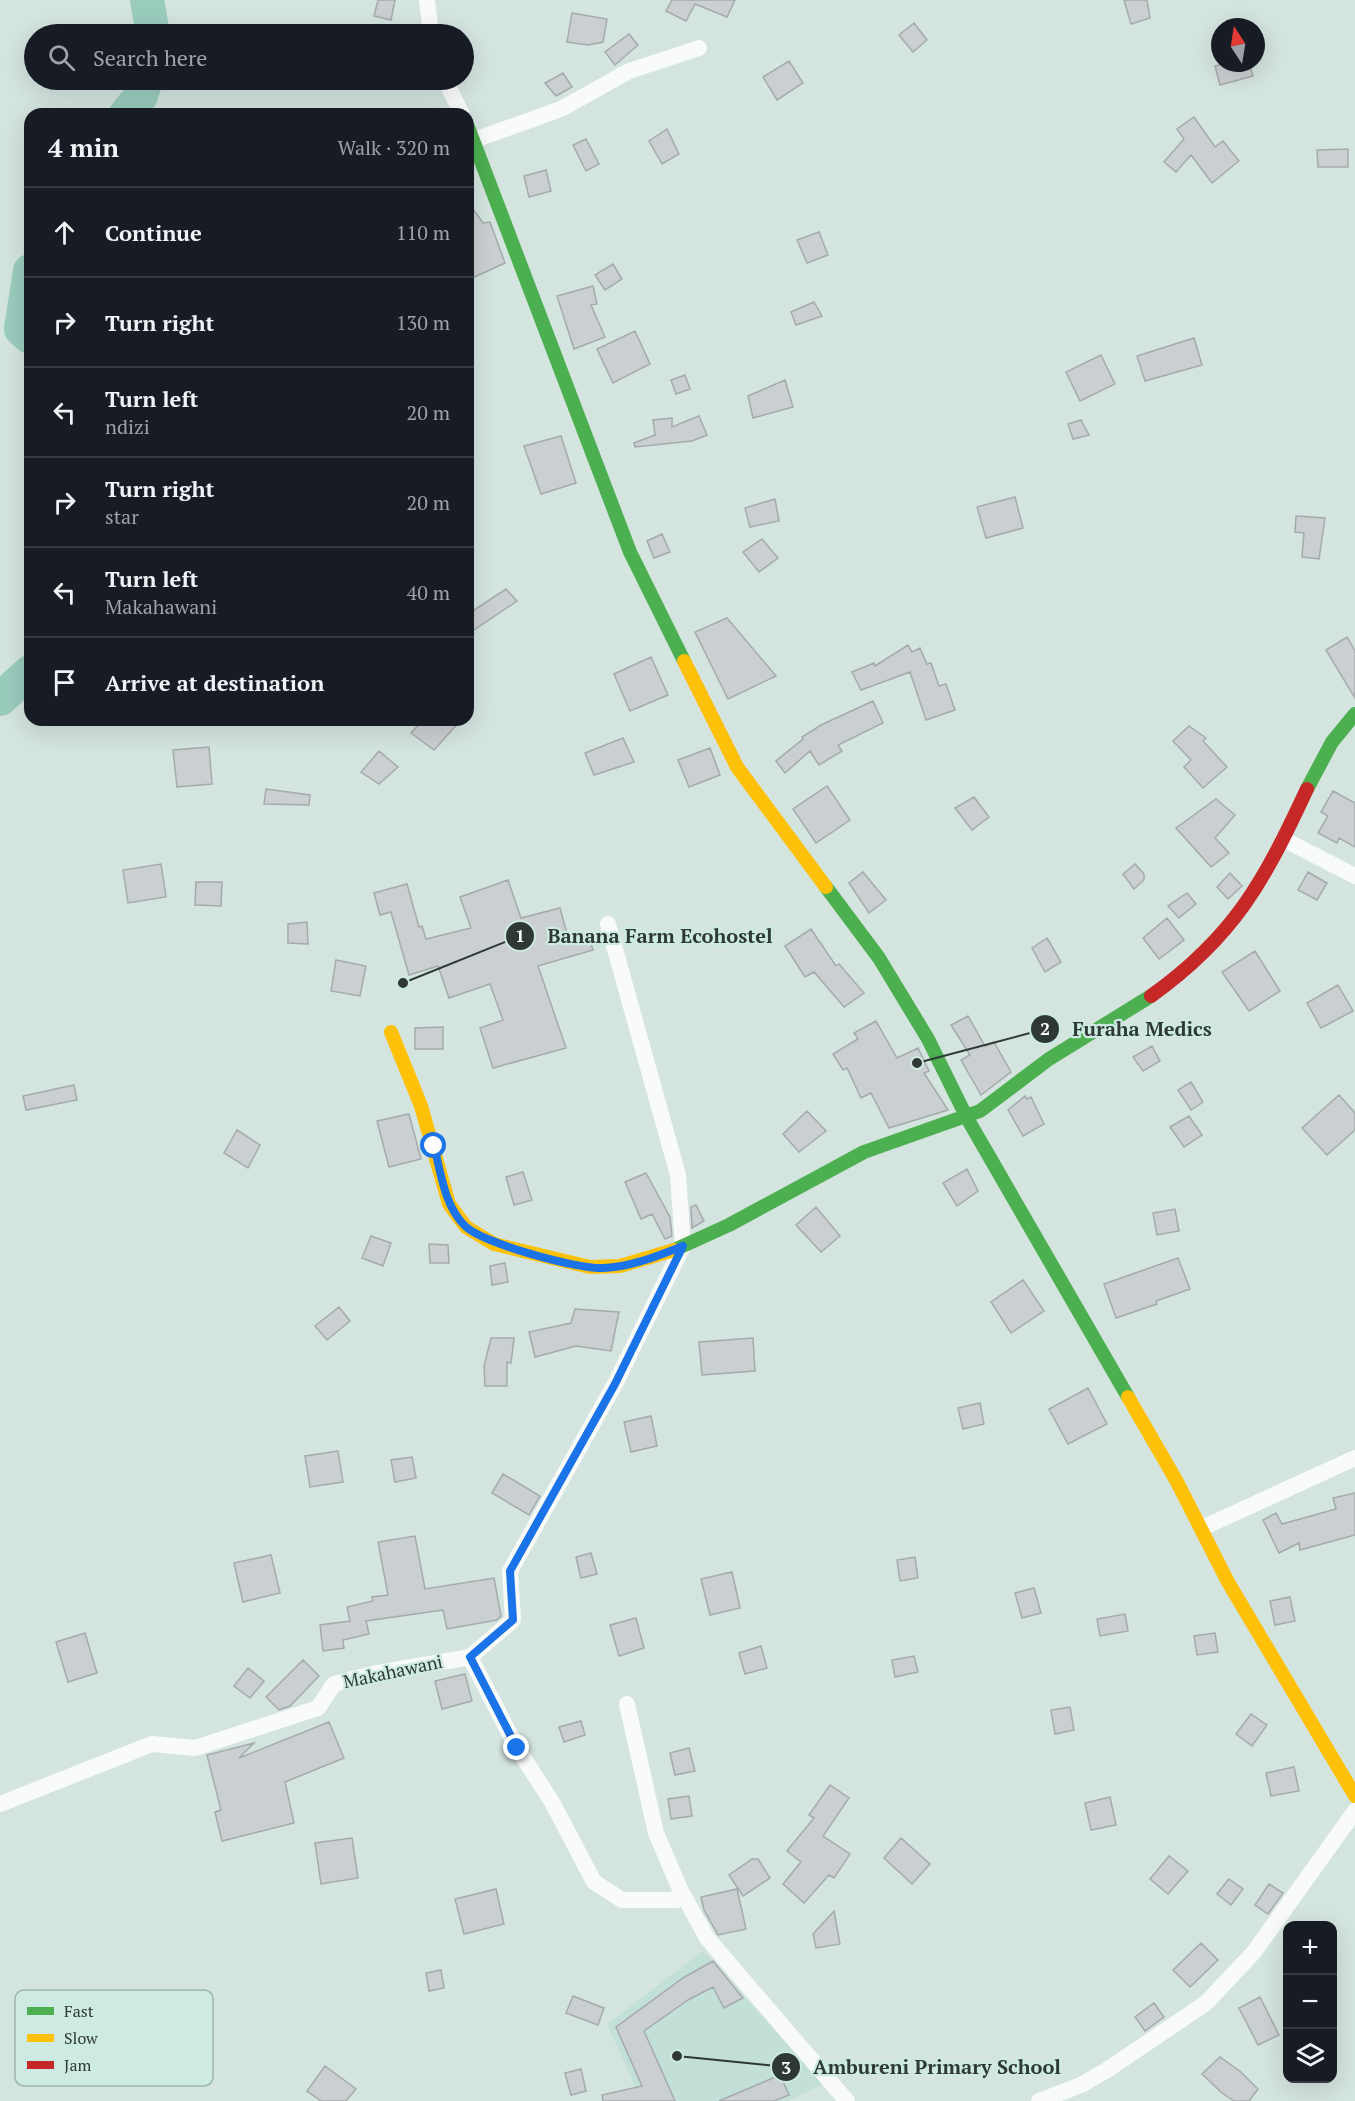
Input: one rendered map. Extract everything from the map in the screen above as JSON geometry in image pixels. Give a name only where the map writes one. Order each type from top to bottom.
[{"type":"street","points":[[427,0],[430,24]]},
{"type":"street","points":[[474,133],[561,109],[629,71],[699,48]]},
{"type":"street","points":[[450,90],[459,108]]},
{"type":"street","points":[[474,142],[630,552],[737,767],[879,958],[928,1039],[968,1118],[1202,1528],[1269,1653],[1355,1796]]},
{"type":"street","points":[[391,1032],[422,1106],[449,1204],[466,1227],[494,1244],[598,1268],[631,1264],[683,1246],[765,1206],[866,1151],[968,1118],[996,1103],[1050,1058],[1106,1026],[1150,995],[1217,940],[1235,921],[1283,839],[1336,735],[1355,714]]},
{"type":"street","points":[[1283,839],[1355,876]]},
{"type":"street","points":[[608,924],[678,1175],[683,1246],[615,1384],[510,1571],[513,1620],[470,1657],[517,1748],[552,1802],[594,1882],[622,1900],[677,1900]]},
{"type":"street","points":[[1202,1528],[1355,1458]]},
{"type":"street","name":"Makahawani","points":[[0,1804],[152,1744],[195,1748],[318,1708],[334,1684],[470,1657]]},
{"type":"street","points":[[627,1704],[656,1833],[680,1889],[707,1938],[847,2101]]},
{"type":"street","points":[[1039,2101],[1081,2085],[1107,2070],[1206,2002],[1254,1952],[1355,1811]]},
{"type":"shaded area","points":[[703,1951],[823,2084],[788,2101],[642,2101],[607,2024]]},
{"type":"building","points":[[378,0],[395,0],[391,20],[374,16]]},
{"type":"building","points":[[672,0],[735,0],[727,17],[695,4],[686,21],[666,11]]},
{"type":"building","points":[[1124,0],[1147,0],[1150,18],[1131,24]]},
{"type":"building","points":[[572,13],[607,19],[603,42],[588,45],[567,42]]},
{"type":"building","points":[[914,23],[927,40],[913,52],[899,35]]},
{"type":"building","points":[[629,34],[638,45],[615,65],[605,52]]},
{"type":"building","points":[[789,61],[803,83],[777,100],[763,77]]},
{"type":"building","points":[[1217,72],[1252,72],[1253,76],[1220,85]]},
{"type":"building","points":[[563,73],[572,87],[556,96],[545,83]]},
{"type":"building","points":[[1194,117],[1215,147],[1223,141],[1239,161],[1212,183],[1191,155],[1176,172],[1164,162],[1184,139],[1177,129]]},
{"type":"building","points":[[667,129],[679,154],[662,164],[649,141]]},
{"type":"building","points":[[586,139],[599,164],[586,171],[573,145]]},
{"type":"building","points":[[1348,149],[1348,167],[1318,167],[1317,150]]},
{"type":"building","points":[[546,170],[551,191],[529,197],[524,176]]},
{"type":"building","points":[[474,210],[483,223],[490,222],[505,263],[474,277]]},
{"type":"building","points":[[819,232],[828,255],[807,263],[797,240]]},
{"type":"building","points":[[613,264],[622,279],[605,290],[595,275]]},
{"type":"building","points":[[593,286],[597,304],[591,305],[605,337],[574,349],[557,296]]},
{"type":"building","points":[[814,302],[822,316],[796,325],[791,312]]},
{"type":"building","points":[[635,331],[650,364],[613,383],[597,349]]},
{"type":"building","points":[[1194,338],[1202,365],[1145,381],[1137,356]]},
{"type":"building","points":[[1101,355],[1115,384],[1080,401],[1066,372]]},
{"type":"building","points":[[685,375],[690,389],[676,394],[671,380]]},
{"type":"building","points":[[785,380],[793,407],[753,418],[748,396]]},
{"type":"building","points":[[699,416],[707,435],[692,441],[635,447],[634,443],[655,435],[653,420],[672,418],[672,427]]},
{"type":"building","points":[[1081,420],[1089,435],[1073,439],[1068,424]]},
{"type":"building","points":[[561,436],[576,483],[541,494],[524,446]]},
{"type":"building","points":[[1015,497],[1023,528],[986,538],[977,507]]},
{"type":"building","points":[[775,499],[779,521],[750,527],[745,508]]},
{"type":"building","points":[[1296,516],[1325,518],[1319,559],[1302,557],[1304,533],[1295,532]]},
{"type":"building","points":[[662,534],[670,552],[654,558],[647,541]]},
{"type":"building","points":[[762,539],[778,558],[759,572],[743,552]]},
{"type":"building","points":[[506,589],[517,601],[474,630],[474,610]]},
{"type":"building","points":[[727,618],[776,676],[728,699],[695,632]]},
{"type":"building","points":[[1347,637],[1355,651],[1355,698],[1326,650]]},
{"type":"building","points":[[908,645],[912,652],[920,648],[927,664],[931,663],[939,686],[946,684],[955,710],[926,720],[910,672],[861,690],[852,672],[874,663],[875,666]]},
{"type":"building","points":[[651,657],[668,695],[630,711],[614,674]]},
{"type":"building","points":[[873,701],[883,723],[838,745],[842,751],[819,765],[810,751],[785,773],[776,761],[803,739],[802,737],[821,725]]},
{"type":"building","points":[[417,726],[456,726],[434,750],[411,733]]},
{"type":"building","points":[[1189,726],[1206,738],[1203,741],[1227,767],[1203,788],[1184,767],[1191,760],[1173,741]]},
{"type":"building","points":[[623,738],[634,762],[594,775],[585,753]]},
{"type":"building","points":[[209,747],[212,784],[177,787],[173,750]]},
{"type":"building","points":[[710,748],[720,775],[689,787],[678,760]]},
{"type":"building","points":[[379,751],[398,767],[379,784],[361,772]]},
{"type":"building","points":[[827,786],[850,820],[816,843],[793,809]]},
{"type":"building","points":[[266,789],[310,795],[309,805],[264,804]]},
{"type":"building","points":[[1333,791],[1355,803],[1355,847],[1339,838],[1337,843],[1318,833],[1328,816],[1321,812]]},
{"type":"building","points":[[974,797],[989,817],[972,830],[955,808]]},
{"type":"building","points":[[1216,799],[1235,815],[1215,838],[1229,853],[1211,867],[1176,828]]},
{"type":"building","points":[[161,864],[166,897],[128,903],[123,870]]},
{"type":"building","points":[[1135,864],[1144,874],[1144,880],[1134,889],[1123,874]]},
{"type":"building","points":[[863,872],[886,900],[869,913],[849,883]]},
{"type":"building","points":[[1308,872],[1327,883],[1317,900],[1298,890]]},
{"type":"building","points":[[1230,873],[1242,886],[1228,899],[1217,887]]},
{"type":"building","points":[[508,880],[521,918],[560,908],[569,941],[588,935],[593,950],[538,966],[566,1048],[493,1068],[480,1028],[503,1020],[490,984],[449,998],[438,966],[409,975],[391,912],[380,915],[374,893],[407,884],[419,927],[422,926],[426,939],[471,928],[460,897]]},
{"type":"building","points":[[196,882],[222,882],[221,906],[195,905]]},
{"type":"building","points":[[1187,893],[1196,904],[1179,918],[1168,906]]},
{"type":"building","points":[[1167,918],[1184,940],[1159,959],[1143,938]]},
{"type":"building","points":[[307,922],[308,944],[288,943],[288,924]]},
{"type":"building","points":[[811,929],[836,966],[839,964],[864,993],[844,1007],[814,972],[805,977],[785,946]]},
{"type":"building","points":[[1047,938],[1061,962],[1045,972],[1032,948]]},
{"type":"building","points":[[1255,951],[1280,991],[1249,1011],[1222,972]]},
{"type":"building","points":[[336,960],[366,966],[360,996],[331,991]]},
{"type":"building","points":[[1338,985],[1353,1011],[1321,1028],[1307,1003]]},
{"type":"building","points":[[968,1016],[985,1046],[994,1042],[1011,1072],[981,1095],[961,1060],[970,1055],[951,1025]]},
{"type":"building","points":[[876,1021],[897,1058],[918,1048],[929,1071],[924,1073],[948,1110],[889,1128],[871,1093],[861,1098],[847,1068],[843,1070],[833,1054],[858,1039],[854,1033]]},
{"type":"building","points":[[443,1027],[443,1049],[415,1049],[415,1028]]},
{"type":"building","points":[[1152,1046],[1160,1061],[1143,1071],[1133,1057]]},
{"type":"building","points":[[1191,1082],[1203,1102],[1191,1110],[1178,1090]]},
{"type":"building","points":[[74,1085],[77,1100],[26,1110],[23,1096]]},
{"type":"building","points":[[1339,1095],[1355,1113],[1355,1130],[1327,1155],[1302,1128]]},
{"type":"building","points":[[1025,1096],[1027,1099],[1031,1097],[1044,1124],[1023,1136],[1008,1110]]},
{"type":"building","points":[[807,1111],[826,1131],[799,1152],[783,1134]]},
{"type":"building","points":[[409,1114],[421,1159],[389,1167],[377,1121]]},
{"type":"building","points":[[1189,1116],[1202,1135],[1184,1147],[1170,1127]]},
{"type":"building","points":[[237,1130],[260,1145],[248,1168],[224,1153]]},
{"type":"building","points":[[967,1169],[978,1191],[957,1206],[943,1183]]},
{"type":"building","points":[[523,1172],[532,1200],[514,1205],[506,1177]]},
{"type":"building","points":[[646,1173],[670,1217],[672,1236],[665,1239],[652,1214],[641,1219],[625,1182]]},
{"type":"building","points":[[696,1205],[704,1221],[692,1228],[691,1207]]},
{"type":"building","points":[[816,1207],[840,1236],[821,1252],[796,1225]]},
{"type":"building","points":[[1175,1209],[1179,1231],[1157,1235],[1153,1213]]},
{"type":"building","points":[[371,1236],[391,1243],[383,1266],[362,1258]]},
{"type":"building","points":[[429,1244],[448,1245],[449,1263],[430,1263]]},
{"type":"building","points":[[1178,1258],[1190,1289],[1156,1301],[1157,1304],[1116,1318],[1104,1284]]},
{"type":"building","points":[[505,1263],[508,1282],[492,1285],[490,1266]]},
{"type":"building","points":[[1023,1280],[1044,1311],[1011,1333],[991,1302]]},
{"type":"building","points":[[339,1307],[350,1321],[327,1340],[315,1326]]},
{"type":"building","points":[[575,1309],[619,1312],[611,1351],[576,1346],[535,1357],[529,1332],[571,1323]]},
{"type":"building","points":[[491,1338],[514,1338],[511,1363],[507,1362],[507,1386],[485,1386],[484,1366]]},
{"type":"building","points":[[753,1338],[755,1371],[702,1375],[699,1342]]},
{"type":"building","points":[[1088,1388],[1107,1424],[1068,1444],[1049,1409]]},
{"type":"building","points":[[980,1403],[984,1424],[963,1429],[958,1408]]},
{"type":"building","points":[[651,1416],[657,1446],[631,1452],[624,1422]]},
{"type":"building","points":[[338,1451],[343,1482],[310,1487],[305,1456]]},
{"type":"building","points":[[412,1457],[416,1478],[395,1482],[391,1460]]},
{"type":"building","points":[[503,1474],[540,1496],[529,1515],[492,1493]]},
{"type":"building","points":[[1355,1493],[1355,1535],[1300,1550],[1299,1543],[1279,1553],[1263,1520],[1276,1513],[1282,1524],[1336,1509],[1333,1498]]},
{"type":"building","points":[[415,1536],[425,1589],[494,1578],[501,1616],[497,1620],[447,1629],[443,1610],[366,1621],[369,1634],[343,1640],[344,1648],[323,1651],[320,1625],[350,1621],[347,1607],[373,1601],[372,1597],[388,1595],[378,1542]]},
{"type":"building","points":[[591,1553],[597,1574],[581,1578],[576,1557]]},
{"type":"building","points":[[271,1555],[280,1593],[243,1602],[234,1563]]},
{"type":"building","points":[[915,1557],[918,1578],[900,1581],[897,1560]]},
{"type":"building","points":[[732,1572],[740,1608],[710,1615],[701,1579]]},
{"type":"building","points":[[1034,1588],[1041,1613],[1022,1618],[1015,1593]]},
{"type":"building","points":[[1290,1597],[1295,1621],[1275,1625],[1270,1601]]},
{"type":"building","points":[[1125,1614],[1128,1631],[1100,1636],[1097,1619]]},
{"type":"building","points":[[636,1618],[644,1648],[619,1656],[610,1625]]},
{"type":"building","points":[[85,1633],[97,1673],[68,1682],[56,1642]]},
{"type":"building","points":[[1215,1633],[1218,1652],[1197,1655],[1194,1636]]},
{"type":"building","points":[[761,1646],[767,1668],[745,1674],[739,1653]]},
{"type":"building","points":[[914,1656],[918,1672],[895,1677],[892,1660]]},
{"type":"building","points":[[303,1660],[319,1676],[290,1706],[279,1710],[266,1697]]},
{"type":"building","points":[[248,1668],[264,1681],[250,1698],[234,1686]]},
{"type":"building","points":[[465,1674],[472,1701],[442,1709],[435,1681]]},
{"type":"building","points":[[1070,1707],[1074,1730],[1055,1734],[1051,1710]]},
{"type":"building","points":[[1251,1714],[1267,1725],[1252,1746],[1236,1734]]},
{"type":"building","points":[[581,1721],[585,1735],[564,1742],[559,1727]]},
{"type":"building","points":[[329,1722],[344,1758],[285,1782],[294,1823],[222,1841],[215,1812],[221,1810],[207,1755],[254,1743],[239,1758]]},
{"type":"building","points":[[689,1748],[695,1771],[675,1775],[670,1753]]},
{"type":"building","points":[[1294,1767],[1299,1791],[1271,1796],[1266,1773]]},
{"type":"building","points":[[830,1785],[849,1798],[823,1836],[850,1854],[834,1878],[829,1875],[804,1903],[783,1884],[801,1862],[787,1851],[814,1818],[809,1815]]},
{"type":"building","points":[[689,1796],[692,1816],[671,1819],[668,1799]]},
{"type":"building","points":[[1110,1797],[1116,1825],[1091,1830],[1085,1803]]},
{"type":"building","points":[[352,1838],[358,1878],[321,1884],[315,1843]]},
{"type":"building","points":[[901,1838],[930,1864],[912,1884],[884,1858]]},
{"type":"building","points":[[1169,1856],[1188,1871],[1168,1894],[1150,1879]]},
{"type":"building","points":[[752,1859],[758,1859],[770,1878],[743,1896],[729,1875]]},
{"type":"building","points":[[1229,1879],[1243,1889],[1231,1905],[1217,1894]]},
{"type":"building","points":[[1269,1884],[1283,1893],[1268,1914],[1255,1905]]},
{"type":"building","points":[[496,1889],[504,1924],[464,1934],[455,1899]]},
{"type":"building","points":[[737,1889],[746,1929],[718,1935],[704,1910],[701,1897]]},
{"type":"building","points":[[834,1911],[840,1944],[816,1948],[813,1934]]},
{"type":"building","points":[[1201,1943],[1218,1960],[1190,1987],[1173,1970]]},
{"type":"building","points":[[713,1961],[743,1998],[724,2008],[713,1987],[688,2000],[644,2031],[675,2101],[603,2101],[602,2095],[642,2086],[616,2027],[683,1978]]},
{"type":"building","points":[[441,1970],[444,1988],[429,1991],[426,1973]]},
{"type":"building","points":[[573,1996],[604,2008],[598,2025],[566,2013]]},
{"type":"building","points":[[1260,1997],[1279,2035],[1258,2045],[1239,2008]]},
{"type":"building","points":[[1154,2003],[1164,2017],[1145,2031],[1135,2017]]},
{"type":"building","points":[[1220,2057],[1241,2072],[1258,2089],[1249,2101],[1234,2101],[1202,2074]]},
{"type":"building","points":[[325,2066],[356,2089],[346,2101],[321,2101],[307,2091]]},
{"type":"building","points":[[581,2069],[586,2091],[571,2095],[565,2073]]},
{"type":"building","points":[[780,2075],[789,2095],[774,2101],[719,2101]]},
{"type":"waterway","points":[[147,0],[151,24]]},
{"type":"waterway","points":[[131,108],[143,90]]},
{"type":"waterway","points":[[24,310],[21,329],[24,332]]},
{"type":"waterway","points":[[0,699],[24,677]]},
{"type":"traffic: fast","points":[[474,143],[630,552],[684,661]]},
{"type":"traffic: fast","points":[[1307,789],[1332,742],[1355,714]]},
{"type":"traffic: fast","points":[[826,887],[879,958],[928,1039],[967,1118],[1128,1397]]},
{"type":"traffic: fast","points":[[674,1250],[729,1225],[864,1152],[980,1111],[1049,1059],[1151,996]]},
{"type":"traffic: slow","points":[[684,661],[737,767],[826,887]]},
{"type":"traffic: slow","points":[[391,1032],[421,1106],[449,1204],[466,1227],[494,1244],[590,1267],[620,1266],[674,1250]]},
{"type":"traffic: slow","points":[[1128,1397],[1176,1480],[1228,1582],[1355,1796]]},
{"type":"traffic: jam","points":[[1151,996],[1180,974],[1226,928],[1261,879],[1307,789]]},
{"type":"place","name":"Banana Farm Ecohostel","points":[[403,983]]},
{"type":"place","name":"Furaha Medics","points":[[917,1063]]},
{"type":"place","name":"Ambureni Primary School","points":[[677,2056]]},
{"type":"route","points":[[434,1146],[449,1204],[466,1227],[494,1244],[598,1268],[631,1264],[683,1246],[615,1384],[510,1571],[513,1620],[470,1657],[517,1748]]}]
